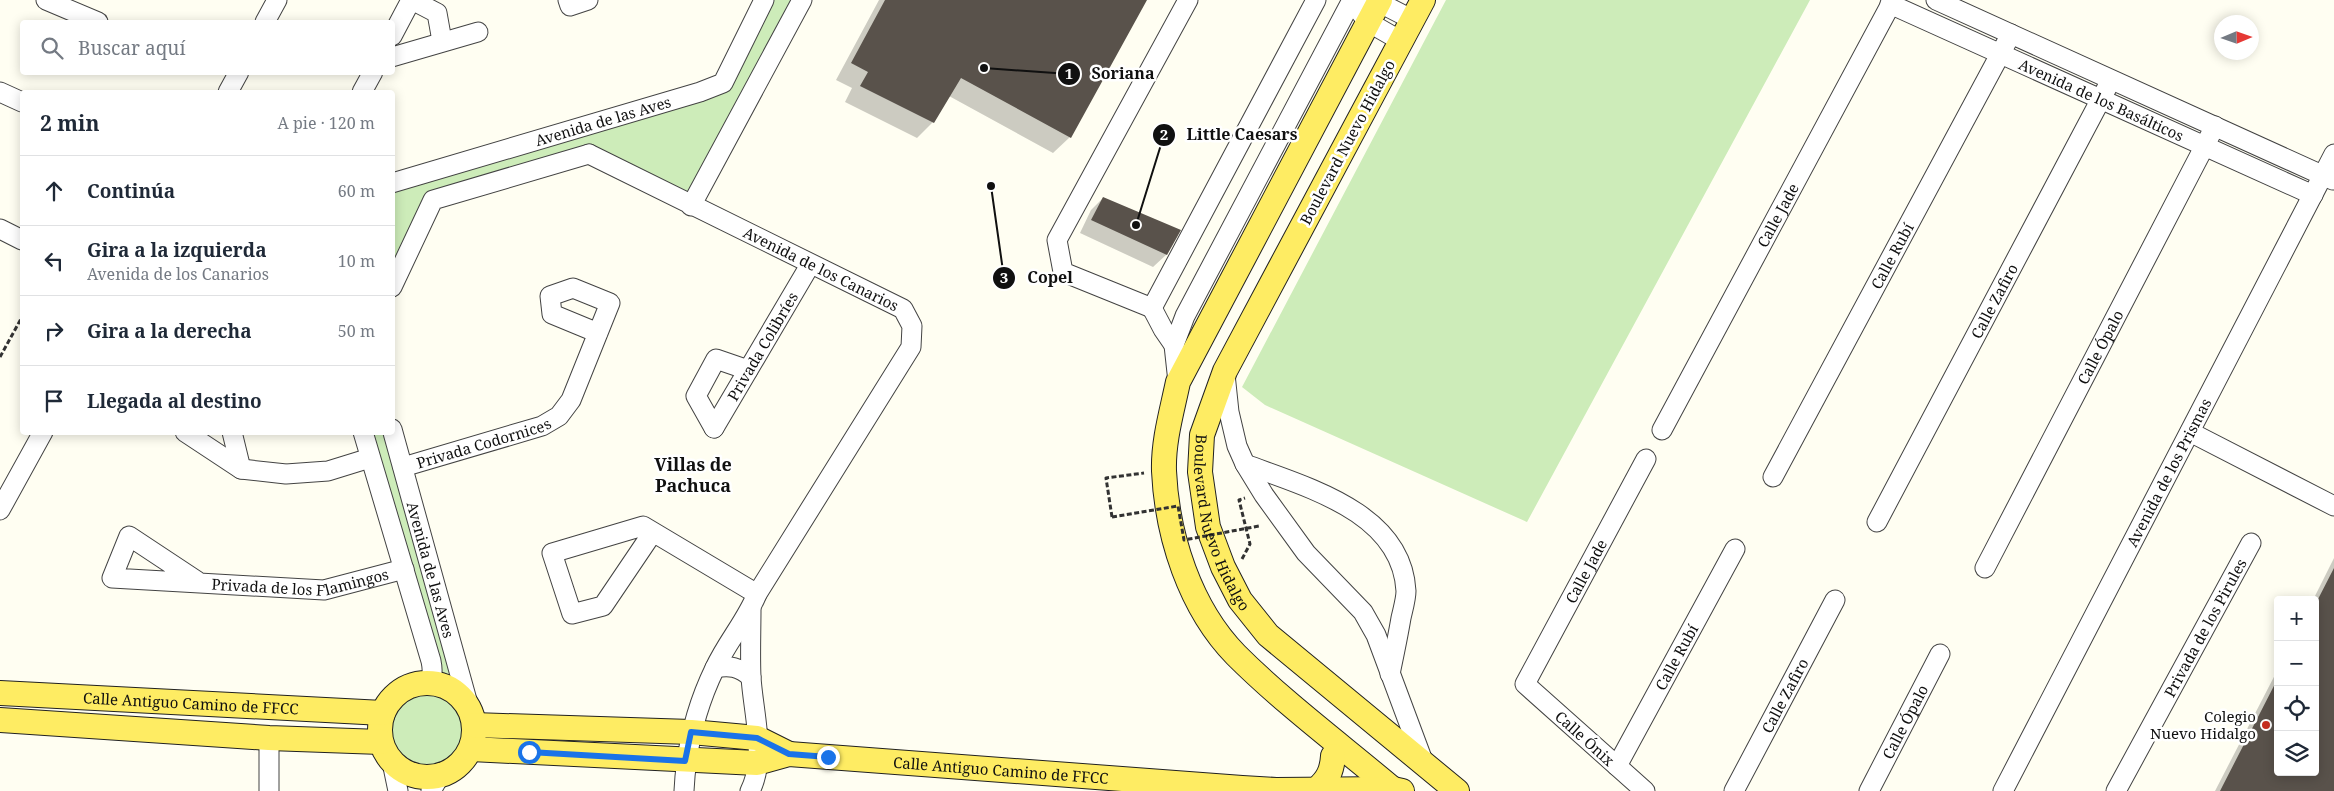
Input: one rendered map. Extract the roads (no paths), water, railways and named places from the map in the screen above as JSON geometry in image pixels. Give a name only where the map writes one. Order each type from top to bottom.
[{"type":"main road","points":[[1375,8],[1178,382],[1167,430],[1164,471],[1172,530],[1186,575],[1208,618],[1236,654],[1280,694],[1397,790]]},
{"type":"main road","name":"Boulevard Nuevo Hidalgo","points":[[1418,10],[1225,371],[1202,434],[1200,472],[1208,527],[1223,567],[1240,600],[1268,635],[1457,791]]},
{"type":"main road","points":[[438,683],[451,689],[462,698],[472,718],[471,749],[458,766],[435,784],[403,772],[392,762],[381,742],[382,712],[395,694],[416,684],[438,683]]},
{"type":"main road","name":"Calle Antiguo Camino de FFCC","points":[[0,693],[382,712]]},
{"type":"main road","points":[[1280,694],[1297,723],[1368,790]]},
{"type":"main road","name":"Calle Antiguo Camino de FFCC","points":[[472,718],[757,738],[789,754]]},
{"type":"main road","name":"Calle Antiguo Camino de FFCC","points":[[0,720],[269,738],[381,742]]},
{"type":"main road","name":"Calle Antiguo Camino de FFCC","points":[[471,749],[685,761],[757,763],[789,754],[1122,785],[1242,790],[1397,790]]},
{"type":"main road","points":[[1319,790],[1332,769],[1333,756]]},
{"type":"street","points":[[46,0],[93,20]]},
{"type":"street","points":[[267,20],[278,0]]},
{"type":"street","points":[[395,30],[411,0],[437,13],[442,41]]},
{"type":"street","points":[[568,0],[570,6],[588,0]]},
{"type":"street","points":[[744,106],[723,83],[764,0]]},
{"type":"street","points":[[691,206],[802,0]]},
{"type":"street","points":[[1178,382],[1174,345],[1152,308],[1063,272],[1057,240],[1188,0]]},
{"type":"street","points":[[1152,308],[1316,0]]},
{"type":"street","points":[[1174,345],[1184,316],[1351,0],[1375,8],[1418,10]]},
{"type":"street","name":"Avenida de los Basálticos","points":[[1936,0],[2329,178]]},
{"type":"street","name":"Avenida de los Basálticos","points":[[1892,2],[2313,195]]},
{"type":"street","name":"Calle Jade","points":[[1662,430],[1892,2]]},
{"type":"street","points":[[1375,8],[1401,41]]},
{"type":"street","points":[[395,56],[478,32]]},
{"type":"street","name":"Calle Rubí","points":[[1773,477],[2002,54],[2011,34]]},
{"type":"street","points":[[229,90],[237,75]]},
{"type":"street","points":[[363,90],[371,75]]},
{"type":"street","name":"Calle Zafiro","points":[[1877,522],[2111,80]]},
{"type":"street","name":"Avenida de las Aves","points":[[395,182],[700,92],[723,83]]},
{"type":"street","points":[[0,92],[20,101]]},
{"type":"street","points":[[589,154],[590,124]]},
{"type":"street","name":"Calle Ópalo","points":[[1985,568],[2215,126]]},
{"type":"street","name":"Avenida de las Aves","points":[[433,200],[589,154]]},
{"type":"street","name":"Avenida de los Canarios","points":[[589,154],[810,265],[903,309],[912,326],[912,347],[754,601],[715,668],[691,732],[685,761],[684,791]]},
{"type":"street","name":"Avenida de los Prismas","points":[[2003,791],[2313,195],[2329,178],[2334,154]]},
{"type":"street","points":[[395,281],[433,200],[425,173]]},
{"type":"street","points":[[0,229],[20,239]]},
{"type":"street","name":"Privada Colibríes","points":[[748,370],[716,359],[696,396],[714,428],[810,265]]},
{"type":"street","name":"Privada Codornices","points":[[403,467],[542,426],[559,416],[571,400],[598,333]]},
{"type":"street","points":[[1225,371],[1229,412],[1236,446],[1245,464],[1306,553],[1363,612],[1376,635],[1423,761]]},
{"type":"street","points":[[2190,432],[2334,506]]},
{"type":"street","points":[[0,510],[41,435]]},
{"type":"street","points":[[190,435],[241,469],[286,474],[328,471],[370,458]]},
{"type":"street","points":[[233,435],[241,469]]},
{"type":"street","name":"Avenida de las Aves","points":[[364,435],[432,666],[431,679],[426,684]]},
{"type":"street","name":"Avenida de las Aves","points":[[394,435],[472,718]]},
{"type":"street","name":"Calle Jade","points":[[1525,684],[1646,459]]},
{"type":"street","points":[[1245,464],[1326,494],[1347,506],[1388,538],[1400,563],[1406,592],[1390,675]]},
{"type":"street","points":[[652,532],[603,606],[572,614],[552,553],[643,526],[652,532],[754,601],[751,677],[757,738],[757,763],[750,791]]},
{"type":"street","name":"Privada de los Pirules","points":[[2116,791],[2251,544]]},
{"type":"street","name":"Calle Rubí","points":[[1617,766],[1735,549]]},
{"type":"street","name":"Privada de los Flamingos","points":[[197,581],[324,590],[404,569]]},
{"type":"street","name":"Calle Zafiro","points":[[1734,791],[1835,600]]},
{"type":"street","name":"Calle Ópalo","points":[[1869,791],[1940,654]]},
{"type":"street","points":[[715,668],[729,666],[742,669],[751,677]]},
{"type":"street","name":"Calle Ónix","points":[[1525,684],[1645,791]]},
{"type":"street","points":[[269,738],[269,791]]},
{"type":"street","points":[[392,762],[398,791]]},
{"type":"place","name":"Soriana","points":[[984,68]]},
{"type":"place","name":"Copel","points":[[991,186]]},
{"type":"place","name":"Little Caesars","points":[[1136,225]]},
{"type":"place","name":"Colegio Nuevo Hidalgo","points":[[2266,725]]},
{"type":"district","name":"Villas de Pachuca","points":[[693,474]]}]
